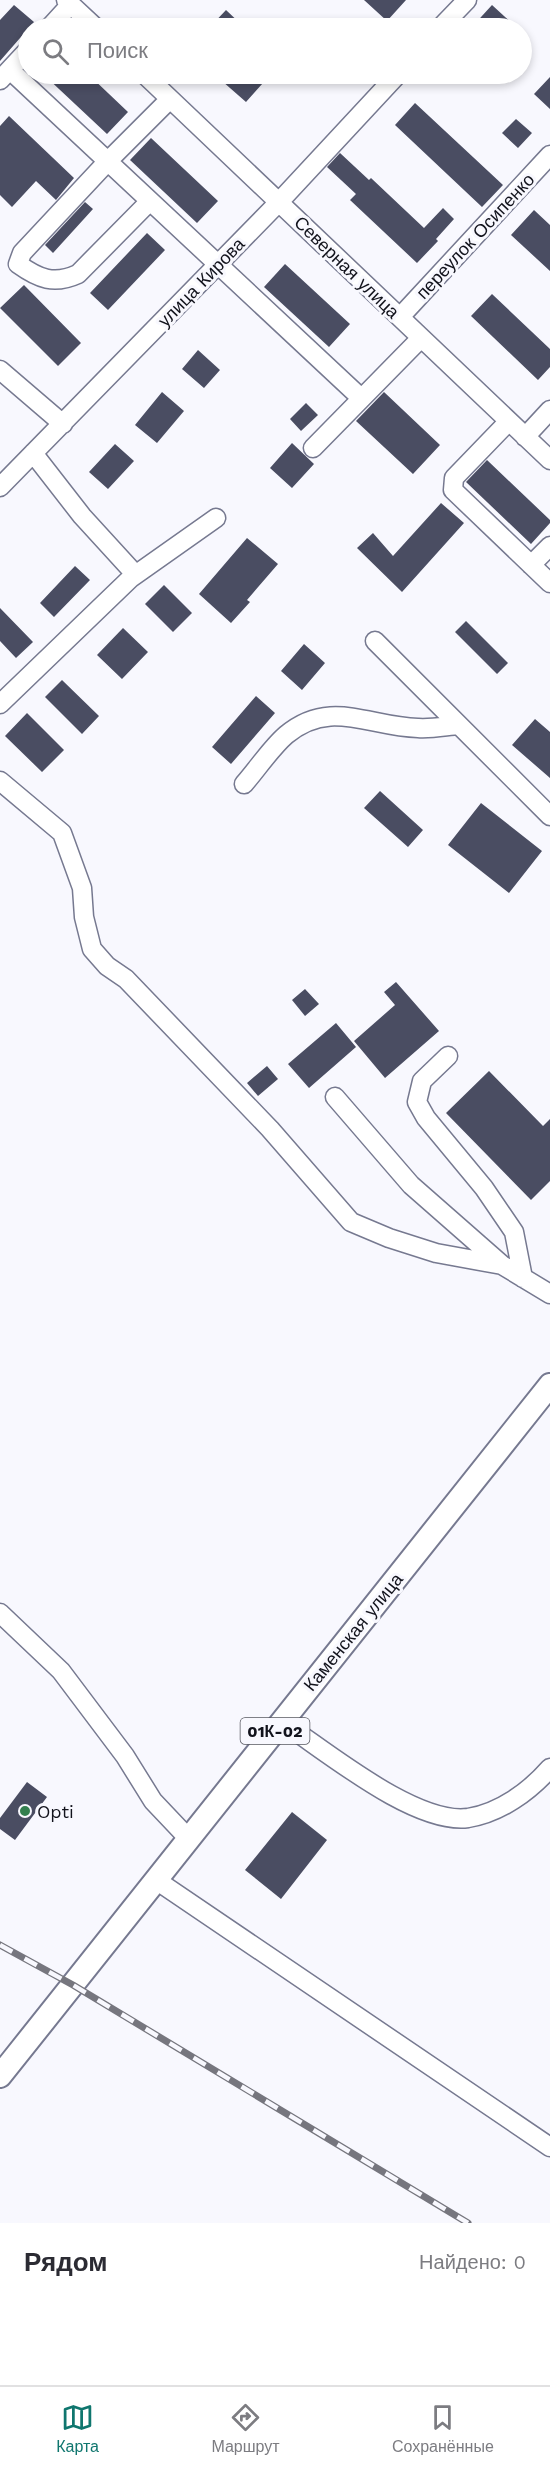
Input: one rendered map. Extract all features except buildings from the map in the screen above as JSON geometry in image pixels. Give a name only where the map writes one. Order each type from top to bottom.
[{"type":"main road","name":"Каменская улица","points":[[0,2076],[550,1385]]},
{"type":"street","points":[[450,18],[467,0]]},
{"type":"street","points":[[56,18],[69,2],[86,18]]},
{"type":"street","points":[[18,61],[5,75],[108,161],[361,399]]},
{"type":"street","name":"Северная улица","points":[[154,84],[509,422],[548,454]]},
{"type":"street","name":"улица Кирова","points":[[0,487],[279,202],[389,84]]},
{"type":"street","points":[[150,201],[78,274],[62,281],[46,279],[18,264],[22,253],[170,99]]},
{"type":"street","name":"переулок Осипенко","points":[[400,317],[550,155]]},
{"type":"street","points":[[313,448],[421,338]]},
{"type":"street","points":[[0,370],[63,424]]},
{"type":"street","points":[[525,437],[550,410]]},
{"type":"street","points":[[509,422],[454,478],[453,490],[550,583]]},
{"type":"street","points":[[0,704],[135,574],[82,516],[33,453]]},
{"type":"street","points":[[131,578],[216,518]]},
{"type":"street","points":[[531,565],[550,546]]},
{"type":"street","points":[[375,641],[550,816]]},
{"type":"street","points":[[244,784],[286,735],[315,718],[343,715],[378,724],[419,729],[459,725]]},
{"type":"street","points":[[0,781],[62,833],[82,888],[84,916],[92,949],[107,966],[126,979],[254,1112],[351,1221],[389,1238],[436,1253],[502,1265]]},
{"type":"street","points":[[448,1056],[422,1080],[417,1102],[426,1118],[484,1188],[514,1232],[523,1278]]},
{"type":"street","points":[[335,1096],[411,1185],[502,1265],[550,1294]]},
{"type":"street","points":[[0,1613],[61,1671],[125,1756],[153,1801],[189,1839]]},
{"type":"street","points":[[282,1722],[392,1797],[435,1814],[467,1818],[489,1811],[516,1799],[550,1768]]},
{"type":"street","points":[[156,1880],[550,2147]]},
{"type":"railway","points":[[0,1945],[73,1985],[468,2223]]},
{"type":"place","name":"Opti","points":[[25,1811]]}]
